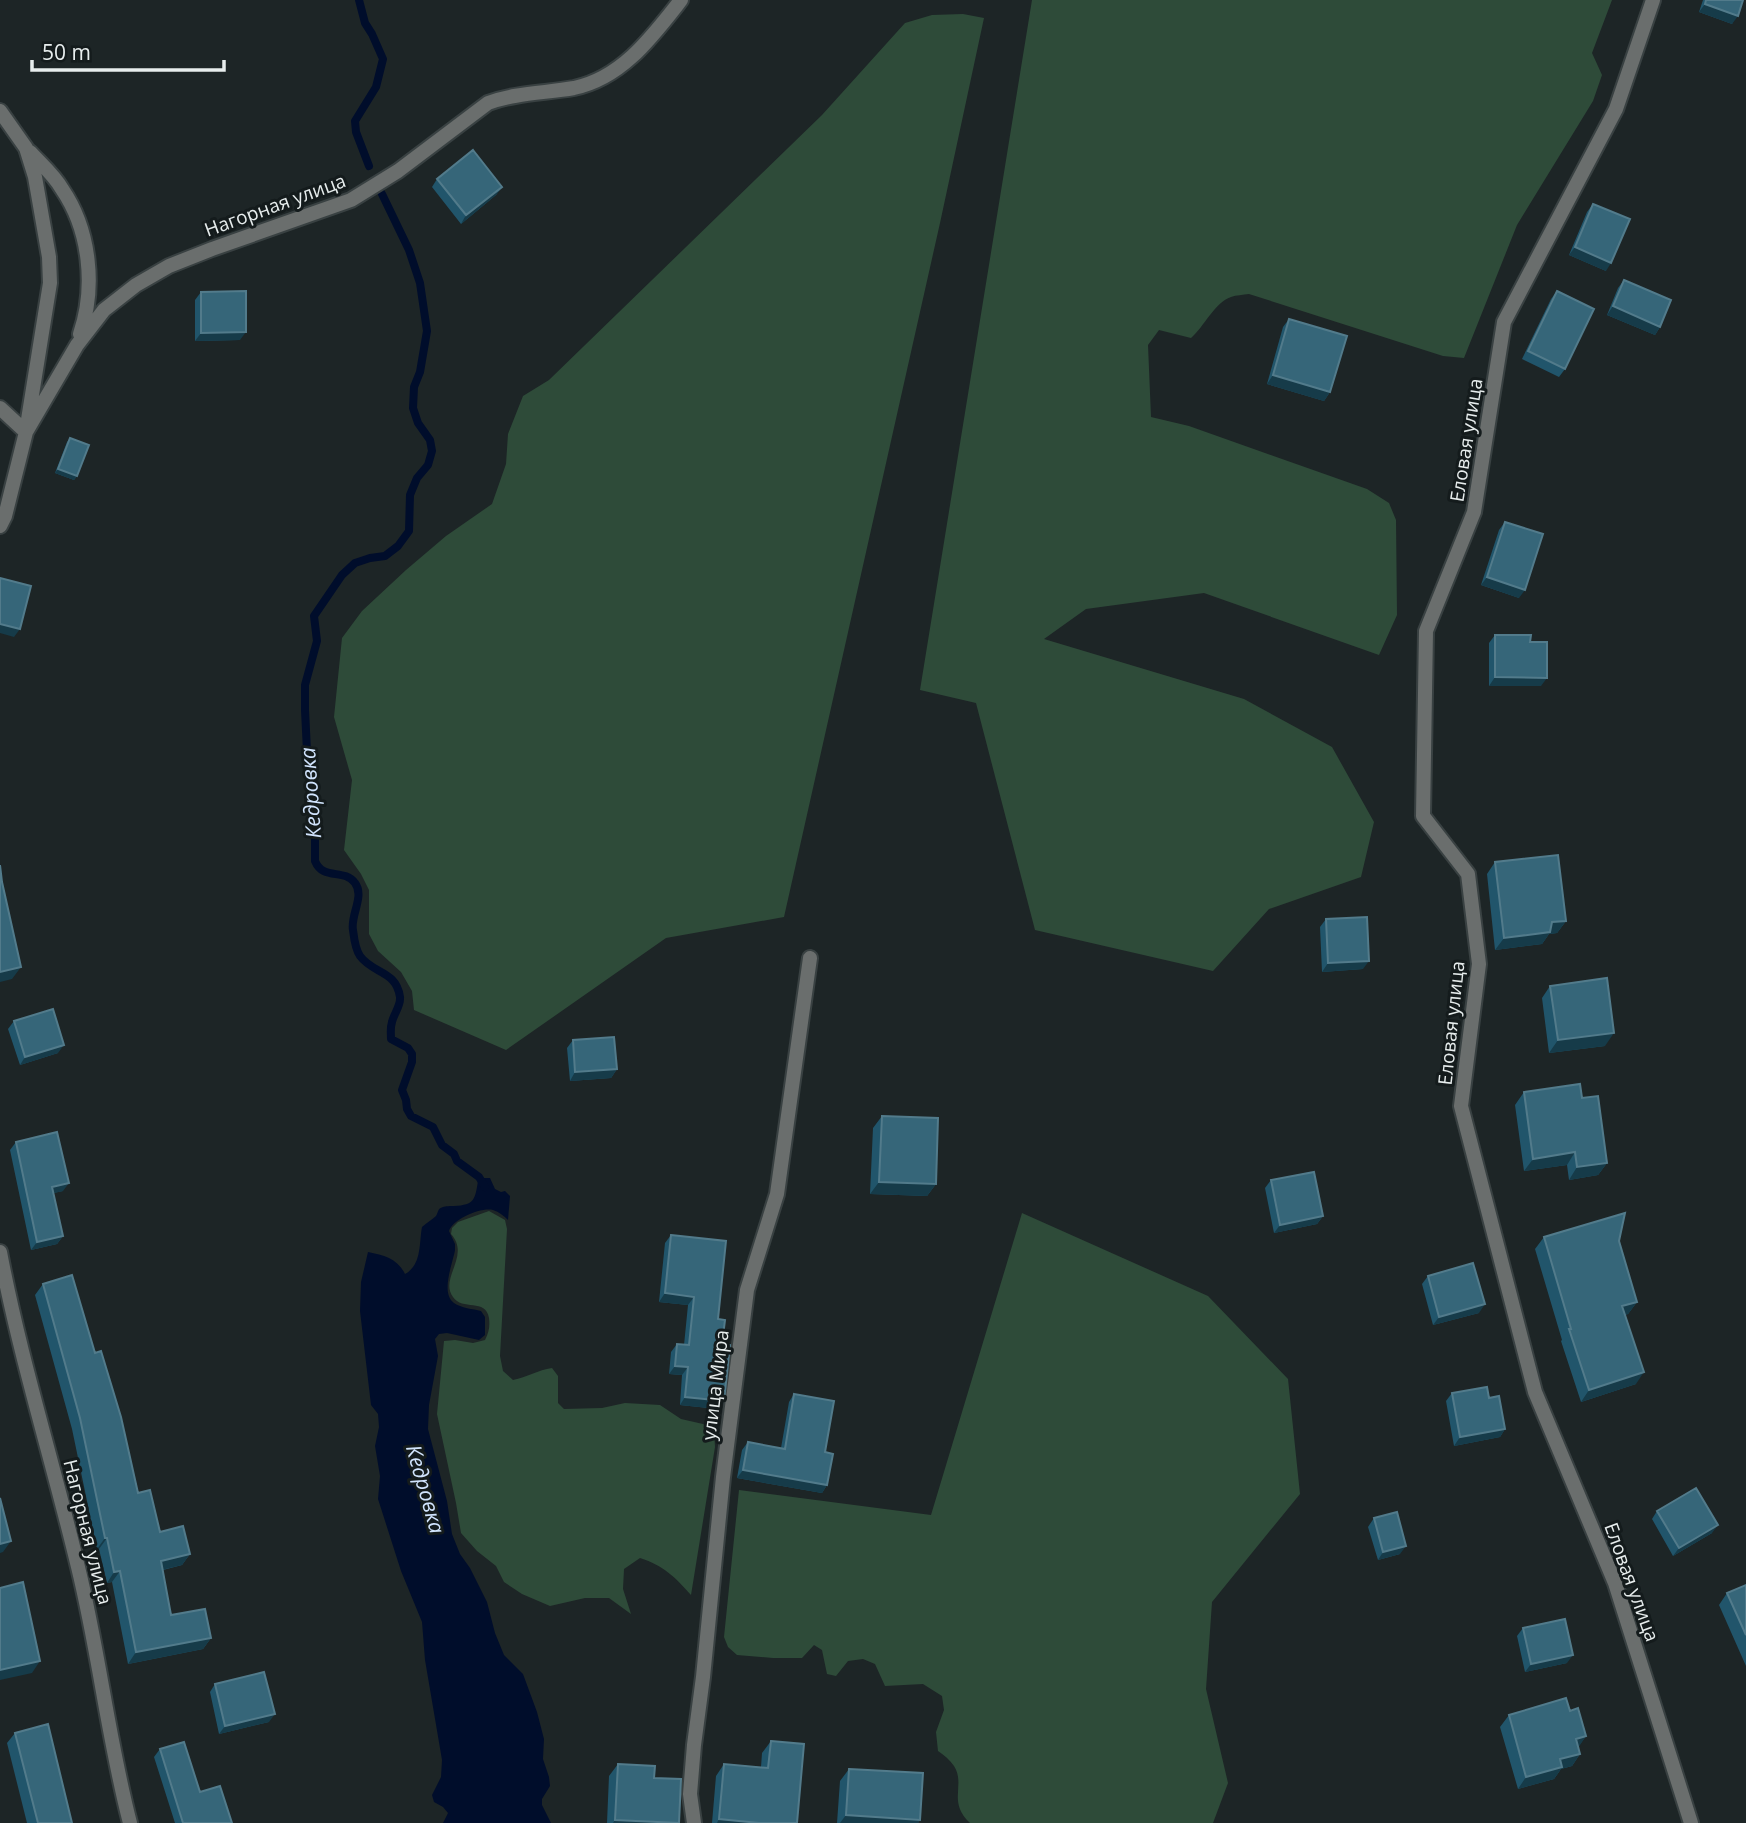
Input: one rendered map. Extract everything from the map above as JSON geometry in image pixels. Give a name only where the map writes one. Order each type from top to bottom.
[{"type":"street","name":"Нагорная улица","points":[[26,432],[77,345],[104,310],[136,285],[169,266],[212,249],[351,200],[398,171],[488,103],[600,80],[623,64],[650,39],[681,0]]},
{"type":"street","name":"Еловая улица","points":[[1653,0],[1616,109],[1504,322],[1474,512],[1426,631],[1423,816],[1468,874],[1479,964],[1461,1106],[1535,1392],[1615,1583],[1691,1823]]},
{"type":"street","name":"Нагорная улица","points":[[0,111],[26,148],[41,205],[50,283],[26,432],[5,516],[0,526]]},
{"type":"street","points":[[26,148],[62,187],[83,231],[89,283],[86,317],[77,345]]},
{"type":"street","points":[[0,408],[26,432]]},
{"type":"street","name":"улица Мира","points":[[694,1823],[691,1794],[694,1745],[723,1476],[747,1290],[778,1194],[810,958]]},
{"type":"street","name":"Нагорная улица","points":[[0,1252],[23,1357],[78,1565],[130,1823]]},
{"type":"green space","points":[[1032,0],[1612,0],[1592,53],[1602,75],[1593,101],[1517,225],[1464,358],[1443,356],[1249,294],[1225,300],[1191,338],[1159,330],[1148,345],[1151,417],[1189,426],[1367,489],[1389,503],[1396,520],[1397,615],[1379,655],[1204,593],[1086,609],[1044,639],[1244,699],[1332,747],[1374,822],[1361,877],[1269,909],[1213,971],[1035,930],[976,703],[920,690]]},
{"type":"green space","points":[[963,14],[984,18],[784,917],[666,938],[506,1050],[414,1010],[412,991],[401,972],[378,951],[369,934],[369,890],[344,850],[352,780],[334,717],[342,638],[362,611],[406,570],[446,536],[492,504],[506,464],[508,434],[523,396],[549,380],[822,115],[905,23],[932,15]]},
{"type":"green space","points":[[489,1211],[505,1220],[507,1229],[500,1356],[503,1371],[513,1380],[552,1368],[558,1376],[558,1403],[564,1409],[602,1408],[625,1403],[660,1405],[681,1419],[703,1424],[714,1430],[715,1447],[691,1595],[668,1572],[640,1558],[624,1569],[623,1589],[631,1614],[609,1598],[585,1598],[550,1606],[522,1594],[504,1582],[496,1566],[477,1551],[461,1533],[437,1414],[444,1341],[473,1343],[485,1340],[489,1321],[483,1308],[462,1303],[453,1297],[450,1282],[458,1250],[451,1234],[452,1228],[458,1222]]},
{"type":"green space","points":[[1022,1213],[1208,1296],[1288,1379],[1300,1494],[1212,1602],[1206,1689],[1228,1783],[1213,1823],[970,1823],[959,1808],[958,1780],[954,1766],[938,1751],[936,1732],[944,1710],[942,1696],[923,1684],[885,1686],[875,1664],[863,1659],[848,1661],[836,1676],[827,1674],[822,1650],[814,1645],[802,1658],[737,1655],[728,1647],[724,1637],[739,1490],[931,1515]]},
{"type":"water","points":[[490,1178],[495,1189],[505,1191],[510,1196],[508,1220],[493,1210],[482,1210],[456,1222],[449,1231],[455,1250],[448,1292],[454,1303],[481,1311],[485,1317],[485,1335],[479,1340],[447,1333],[439,1334],[435,1339],[438,1356],[429,1405],[428,1429],[447,1501],[452,1534],[487,1602],[504,1655],[523,1674],[537,1712],[544,1739],[543,1759],[550,1786],[542,1799],[542,1805],[551,1823],[443,1823],[448,1813],[434,1802],[432,1795],[441,1777],[442,1760],[425,1660],[422,1622],[401,1571],[378,1499],[380,1476],[375,1446],[379,1427],[378,1414],[371,1405],[360,1311],[361,1282],[368,1252],[390,1258],[405,1274],[417,1259],[422,1227],[436,1216],[439,1209],[473,1200],[478,1181]]},
{"type":"building","points":[[1706,0],[1743,0],[1738,16],[1705,4]]},
{"type":"building","points":[[473,150],[502,187],[466,215],[437,179]]},
{"type":"building","points":[[1593,204],[1630,219],[1611,263],[1575,247]]},
{"type":"building","points":[[1624,280],[1671,300],[1660,327],[1613,306]]},
{"type":"building","points":[[246,291],[246,332],[201,333],[201,292]]},
{"type":"building","points":[[1557,291],[1594,309],[1565,369],[1528,351]]},
{"type":"building","points":[[1289,319],[1347,336],[1330,392],[1273,375]]},
{"type":"building","points":[[70,438],[89,445],[77,476],[58,469]]},
{"type":"building","points":[[1505,522],[1543,534],[1525,590],[1487,577]]},
{"type":"building","points":[[0,578],[31,586],[20,629],[0,624]]},
{"type":"building","points":[[1495,635],[1531,635],[1530,642],[1547,642],[1547,678],[1495,677]]},
{"type":"building","points":[[1558,855],[1566,921],[1552,922],[1550,932],[1504,938],[1495,862]]},
{"type":"building","points":[[0,865],[21,967],[0,972]]},
{"type":"building","points":[[1367,917],[1369,961],[1328,963],[1326,919]]},
{"type":"building","points":[[1607,978],[1614,1033],[1558,1040],[1550,986]]},
{"type":"building","points":[[53,1009],[64,1045],[25,1057],[14,1021]]},
{"type":"building","points":[[614,1037],[617,1069],[575,1072],[573,1040]]},
{"type":"building","points":[[1580,1084],[1582,1098],[1598,1096],[1607,1163],[1577,1167],[1575,1152],[1533,1159],[1524,1092]]},
{"type":"building","points":[[882,1116],[938,1118],[936,1184],[879,1182]]},
{"type":"building","points":[[57,1132],[69,1183],[52,1187],[63,1236],[37,1242],[16,1142]]},
{"type":"building","points":[[1314,1172],[1323,1216],[1280,1225],[1271,1180]]},
{"type":"building","points":[[1625,1213],[1619,1241],[1637,1302],[1622,1306],[1644,1372],[1589,1390],[1544,1237]]},
{"type":"building","points":[[671,1235],[726,1241],[718,1319],[725,1320],[722,1344],[730,1345],[724,1401],[685,1397],[688,1367],[675,1366],[677,1344],[689,1345],[694,1297],[665,1293]]},
{"type":"building","points":[[1473,1263],[1485,1304],[1439,1317],[1428,1276]]},
{"type":"building","points":[[72,1275],[95,1353],[101,1351],[121,1417],[138,1493],[150,1490],[160,1532],[183,1526],[190,1554],[161,1561],[171,1615],[205,1609],[211,1638],[136,1652],[120,1571],[114,1572],[80,1418],[43,1284]]},
{"type":"building","points":[[1487,1387],[1489,1398],[1499,1396],[1505,1429],[1460,1437],[1452,1393]]},
{"type":"building","points":[[794,1394],[834,1401],[825,1452],[833,1454],[827,1485],[743,1470],[748,1442],[785,1449]]},
{"type":"building","points":[[1696,1488],[1718,1525],[1679,1548],[1657,1511]]},
{"type":"building","points":[[0,1498],[11,1541],[0,1544]]},
{"type":"building","points":[[1397,1512],[1406,1546],[1383,1552],[1374,1518]]},
{"type":"building","points":[[23,1582],[40,1661],[0,1670],[0,1588]]},
{"type":"building","points":[[1746,1585],[1746,1635],[1727,1593]]},
{"type":"building","points":[[1565,1619],[1573,1655],[1531,1664],[1523,1628]]},
{"type":"building","points":[[264,1672],[275,1714],[225,1726],[215,1684]]},
{"type":"building","points":[[1566,1698],[1570,1711],[1578,1708],[1586,1736],[1576,1739],[1580,1754],[1560,1759],[1562,1767],[1526,1777],[1509,1715]]},
{"type":"building","points":[[48,1724],[72,1823],[38,1823],[15,1733]]},
{"type":"building","points":[[771,1741],[804,1744],[797,1823],[719,1819],[724,1764],[768,1768]]},
{"type":"building","points":[[184,1742],[200,1792],[220,1786],[232,1823],[183,1823],[160,1749]]},
{"type":"building","points":[[618,1764],[655,1766],[654,1778],[681,1779],[679,1823],[615,1820]]},
{"type":"building","points":[[849,1769],[923,1773],[920,1820],[846,1815]]},
{"type":"waterway","name":"Кедровка","points":[[359,0],[365,23],[383,59],[376,87],[355,121],[356,132],[369,166]]},
{"type":"waterway","name":"Кедровка","points":[[382,194],[409,250],[420,283],[427,331],[420,372],[414,387],[413,408],[418,423],[430,440],[432,451],[428,465],[417,478],[410,495],[409,531],[398,546],[385,556],[355,563],[342,575],[314,616],[317,641],[305,685],[305,710],[315,815],[315,861],[323,871],[345,876],[355,883],[358,900],[353,924],[357,950],[365,962],[389,977],[398,988],[400,1000],[391,1024],[391,1039],[408,1048],[412,1054],[412,1062],[402,1090],[407,1109],[411,1116],[433,1127],[442,1145],[454,1154],[457,1161],[479,1177],[485,1187]]}]
